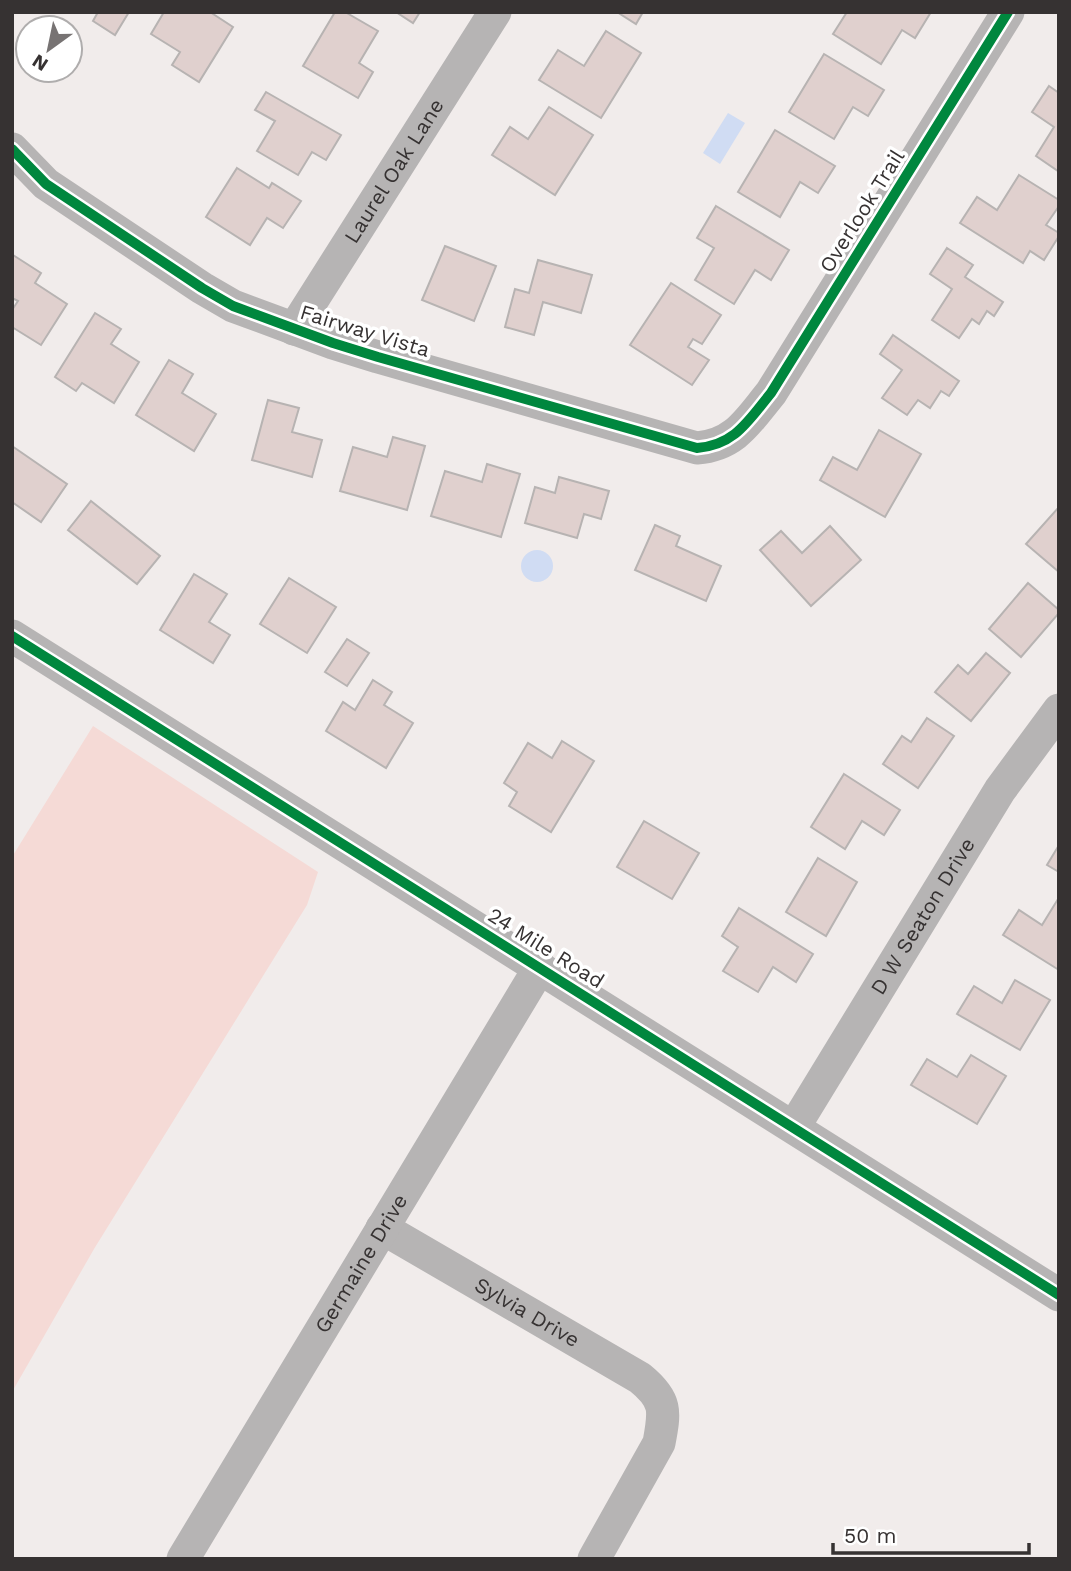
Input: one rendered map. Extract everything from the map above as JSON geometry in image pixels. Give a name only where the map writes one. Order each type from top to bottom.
[{"type":"street","name":"Laurel Oak Lane","points":[[294,330],[495,12]]},
{"type":"street","name":"Overlook Trail","points":[[743,427],[771,393],[790,364],[1008,12]]},
{"type":"street","name":"Fairway Vista","points":[[12,149],[46,184],[202,288],[233,306],[294,330],[377,357],[697,448],[713,447],[729,440],[743,427]]},
{"type":"street","name":"24 Mile Road","points":[[12,636],[1059,1295]]},
{"type":"street","name":"D W Seaton Drive","points":[[794,1127],[1000,790],[1059,710]]},
{"type":"street","name":"Germaine Drive","points":[[183,1559],[540,967]]},
{"type":"street","name":"Sylvia Drive","points":[[382,1228],[640,1378],[656,1392],[662,1406],[663,1422],[659,1443],[594,1559]]},
{"type":"shaded area","points":[[93,726],[318,872],[307,905],[94,1249],[12,1392],[12,857]]},
{"type":"water","points":[[728,113],[745,123],[720,164],[703,153]]},
{"type":"water","points":[[537,550],[548,555],[553,566],[548,577],[537,582],[526,577],[521,566],[526,555]]},
{"type":"building","points":[[98,12],[129,12],[115,35],[93,21]]},
{"type":"building","points":[[164,12],[210,12],[233,27],[199,82],[172,65],[180,52],[151,34]]},
{"type":"building","points":[[335,12],[345,12],[378,31],[359,63],[373,72],[358,98],[303,66]]},
{"type":"building","points":[[396,12],[420,12],[413,23]]},
{"type":"building","points":[[617,12],[643,12],[636,24]]},
{"type":"building","points":[[847,12],[931,12],[915,38],[902,30],[881,64],[833,34]]},
{"type":"building","points":[[606,31],[641,53],[601,118],[539,80],[558,50],[584,66]]},
{"type":"building","points":[[824,54],[884,90],[868,116],[853,107],[834,139],[789,112]]},
{"type":"building","points":[[1049,86],[1059,93],[1058,171],[1036,156],[1054,127],[1032,112]]},
{"type":"building","points":[[266,92],[341,135],[326,160],[312,152],[298,175],[257,151],[275,121],[255,110]]},
{"type":"building","points":[[549,107],[593,135],[555,195],[492,155],[510,127],[528,139]]},
{"type":"building","points":[[775,130],[835,166],[818,193],[800,182],[780,217],[738,192]]},
{"type":"building","points":[[237,168],[269,188],[272,183],[301,201],[283,228],[267,218],[250,245],[206,217]]},
{"type":"building","points":[[1019,175],[1059,200],[1059,206],[1046,225],[1059,233],[1059,236],[1044,260],[1030,251],[1023,263],[960,223],[977,197],[997,210]]},
{"type":"building","points":[[716,206],[789,250],[771,280],[755,270],[734,304],[695,280],[714,248],[697,238]]},
{"type":"building","points":[[445,246],[496,266],[474,321],[422,300]]},
{"type":"building","points":[[947,248],[973,265],[965,277],[1003,302],[994,316],[987,311],[979,324],[972,319],[959,338],[932,320],[952,289],[930,274]]},
{"type":"building","points":[[13,255],[41,273],[35,283],[67,304],[41,345],[12,327],[12,310],[18,301],[12,298]]},
{"type":"building","points":[[538,260],[592,275],[581,313],[543,302],[534,335],[505,327],[515,289],[529,293]]},
{"type":"building","points":[[671,283],[721,315],[702,344],[693,339],[688,347],[709,360],[692,385],[630,345]]},
{"type":"building","points":[[95,313],[121,329],[111,344],[139,362],[114,403],[82,383],[76,391],[55,377]]},
{"type":"building","points":[[893,335],[959,381],[949,396],[941,391],[930,408],[918,400],[907,415],[882,398],[902,370],[880,354]]},
{"type":"building","points":[[169,360],[193,374],[182,393],[216,414],[194,451],[136,415]]},
{"type":"building","points":[[268,400],[299,408],[292,432],[322,440],[312,477],[252,460]]},
{"type":"building","points":[[879,430],[921,454],[885,517],[820,480],[833,457],[857,470]]},
{"type":"building","points":[[393,437],[425,446],[407,510],[340,491],[353,447],[387,457]]},
{"type":"building","points":[[12,446],[67,484],[41,522],[12,502]]},
{"type":"building","points":[[487,464],[520,474],[501,537],[431,516],[445,471],[482,482]]},
{"type":"building","points":[[559,477],[609,491],[601,519],[584,514],[577,538],[525,523],[535,487],[555,493]]},
{"type":"building","points":[[91,501],[160,556],[137,584],[68,530]]},
{"type":"building","points":[[1059,507],[1059,572],[1026,544]]},
{"type":"building","points":[[655,525],[680,536],[676,546],[721,566],[706,601],[635,570]]},
{"type":"building","points":[[830,526],[861,560],[811,606],[760,550],[781,531],[802,553]]},
{"type":"building","points":[[194,574],[227,594],[209,622],[230,635],[213,663],[160,630]]},
{"type":"building","points":[[289,578],[336,607],[307,653],[260,624]]},
{"type":"building","points":[[1028,583],[1059,610],[1059,613],[1021,657],[989,629]]},
{"type":"building","points":[[347,639],[369,653],[347,686],[325,672]]},
{"type":"building","points":[[986,653],[1010,673],[971,721],[935,692],[958,665],[968,674]]},
{"type":"building","points":[[373,680],[392,692],[384,705],[413,723],[386,768],[326,731],[343,702],[355,710]]},
{"type":"building","points":[[927,718],[954,736],[918,788],[883,764],[902,736],[911,742]]},
{"type":"building","points":[[562,741],[594,761],[551,832],[509,806],[517,792],[504,783],[528,743],[552,758]]},
{"type":"building","points":[[844,774],[900,810],[884,835],[862,821],[845,849],[811,827]]},
{"type":"building","points":[[644,821],[699,853],[672,899],[617,867]]},
{"type":"building","points":[[1059,845],[1059,872],[1047,865]]},
{"type":"building","points":[[818,858],[857,882],[826,936],[786,912]]},
{"type":"building","points":[[1058,899],[1059,970],[1003,935],[1019,910],[1042,925]]},
{"type":"building","points":[[739,908],[813,954],[796,982],[773,967],[758,992],[723,971],[738,947],[722,936]]},
{"type":"building","points":[[1015,980],[1050,1000],[1020,1050],[957,1014],[974,986],[1002,1003]]},
{"type":"building","points":[[971,1055],[1006,1076],[977,1124],[911,1085],[927,1059],[957,1077]]},
{"type":"cycle path","points":[[12,149],[46,184],[233,306],[378,357],[697,448],[731,437],[771,393],[1008,12]]},
{"type":"cycle path","points":[[12,636],[1059,1295]]}]
